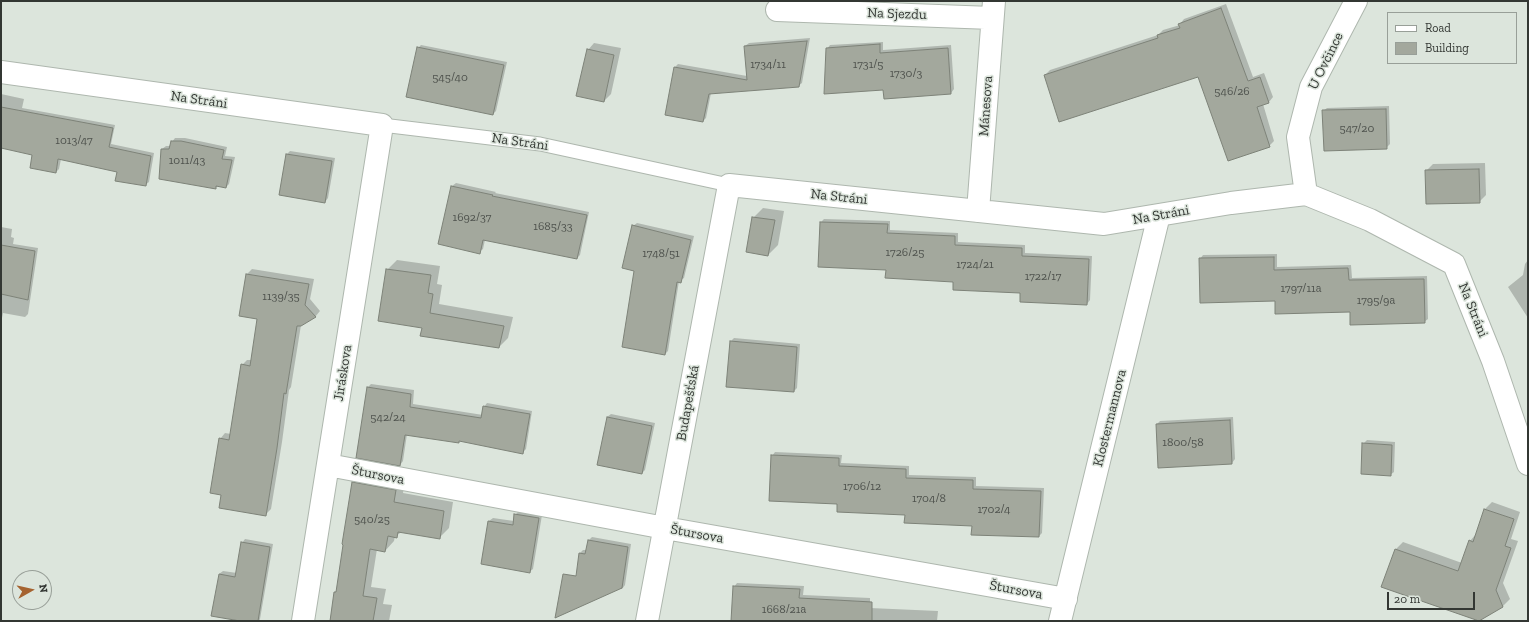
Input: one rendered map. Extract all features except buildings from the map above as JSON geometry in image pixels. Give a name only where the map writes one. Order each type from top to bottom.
[{"type":"street","name":"U Ovčince","points":[[1306,194],[1298,137],[1301,122],[1311,87],[1356,1]]},
{"type":"street","name":"Na Sjezdu","points":[[777,10],[993,9]]},
{"type":"street","name":"Mánesova","points":[[978,211],[993,9]]},
{"type":"street","name":"Na Stráni","points":[[1,72],[382,125]]},
{"type":"street","name":"Jiráskova","points":[[303,621],[382,125]]},
{"type":"street","name":"Na Stráni","points":[[728,185],[1104,224],[1231,203],[1306,194],[1370,220],[1454,264],[1493,361],[1528,464]]},
{"type":"street","name":"Budapešťská","points":[[647,621],[728,185]]},
{"type":"street","name":"Klostermannova","points":[[1060,621],[1159,215]]},
{"type":"street","name":"Štursova","points":[[328,465],[665,528],[1066,598]]},
{"type":"lane","name":"Na Stráni","points":[[382,125],[540,144],[728,185]]}]
